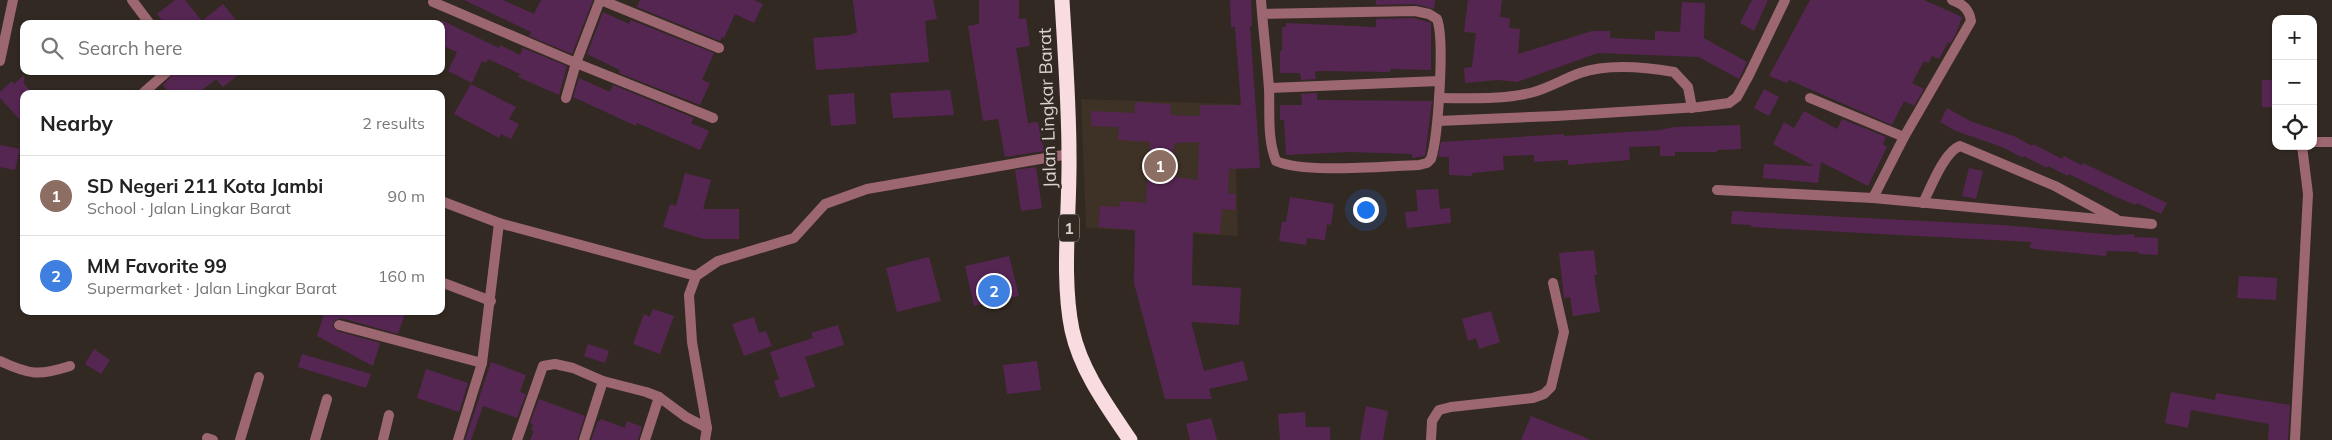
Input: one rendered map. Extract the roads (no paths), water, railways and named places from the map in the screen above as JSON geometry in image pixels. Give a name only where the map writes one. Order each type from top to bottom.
[{"type":"highway","name":"Jalan Lingkar Barat","points":[[1062,0],[1069,154],[1068,297],[1072,331],[1083,364],[1130,440]]},
{"type":"street","points":[[0,61],[13,0]]},
{"type":"street","points":[[132,0],[147,20]]},
{"type":"street","points":[[566,98],[576,63],[600,0],[719,48]]},
{"type":"street","points":[[1261,0],[1262,14],[1269,88],[1272,152],[1276,161],[1287,166],[1368,166],[1427,163],[1431,159],[1438,121],[1439,98],[1439,23],[1437,19],[1429,14],[1415,11],[1262,14]]},
{"type":"street","points":[[1438,121],[1692,108],[1729,103],[1737,97],[1785,0]]},
{"type":"street","points":[[1873,198],[1904,137],[1971,21],[1970,12],[1962,4],[1952,0]]},
{"type":"street","points":[[433,2],[576,63],[713,118]]},
{"type":"street","points":[[1439,98],[1507,97],[1532,93],[1580,73],[1600,68],[1636,68],[1674,72],[1688,87],[1692,108]]},
{"type":"street","points":[[147,90],[163,75]]},
{"type":"street","points":[[1269,88],[1439,81]]},
{"type":"street","points":[[1810,98],[1904,137]]},
{"type":"street","points":[[2317,142],[2332,142]]},
{"type":"street","points":[[1923,203],[1947,158],[1953,149],[1960,146],[2055,186],[2118,221]]},
{"type":"street","points":[[2295,440],[2308,194],[2302,150]]},
{"type":"street","points":[[705,440],[707,428],[692,342],[689,295],[696,276],[718,261],[794,238],[825,204],[867,189],[1069,154]]},
{"type":"street","points":[[1717,190],[1873,198],[2152,224]]},
{"type":"street","points":[[445,203],[499,223],[696,276]]},
{"type":"street","points":[[458,440],[482,363],[499,223]]},
{"type":"street","points":[[1431,440],[1432,421],[1439,410],[1533,398],[1544,394],[1551,387],[1564,332],[1553,283]]},
{"type":"street","points":[[445,284],[490,301]]},
{"type":"street","points":[[339,325],[482,363]]},
{"type":"street","points":[[0,362],[28,372],[45,374],[70,366]]},
{"type":"street","points":[[517,440],[543,366],[555,364],[573,368],[603,381],[659,397],[686,418],[707,428]]},
{"type":"street","points":[[240,440],[258,377]]},
{"type":"street","points":[[584,440],[603,381]]},
{"type":"street","points":[[645,440],[659,397]]},
{"type":"street","points":[[315,440],[327,399]]},
{"type":"street","points":[[383,440],[389,415]]},
{"type":"place","name":"SD Negeri 211 Kota Jambi","points":[[1160,166]]},
{"type":"place","name":"MM Favorite 99","points":[[994,291]]}]
